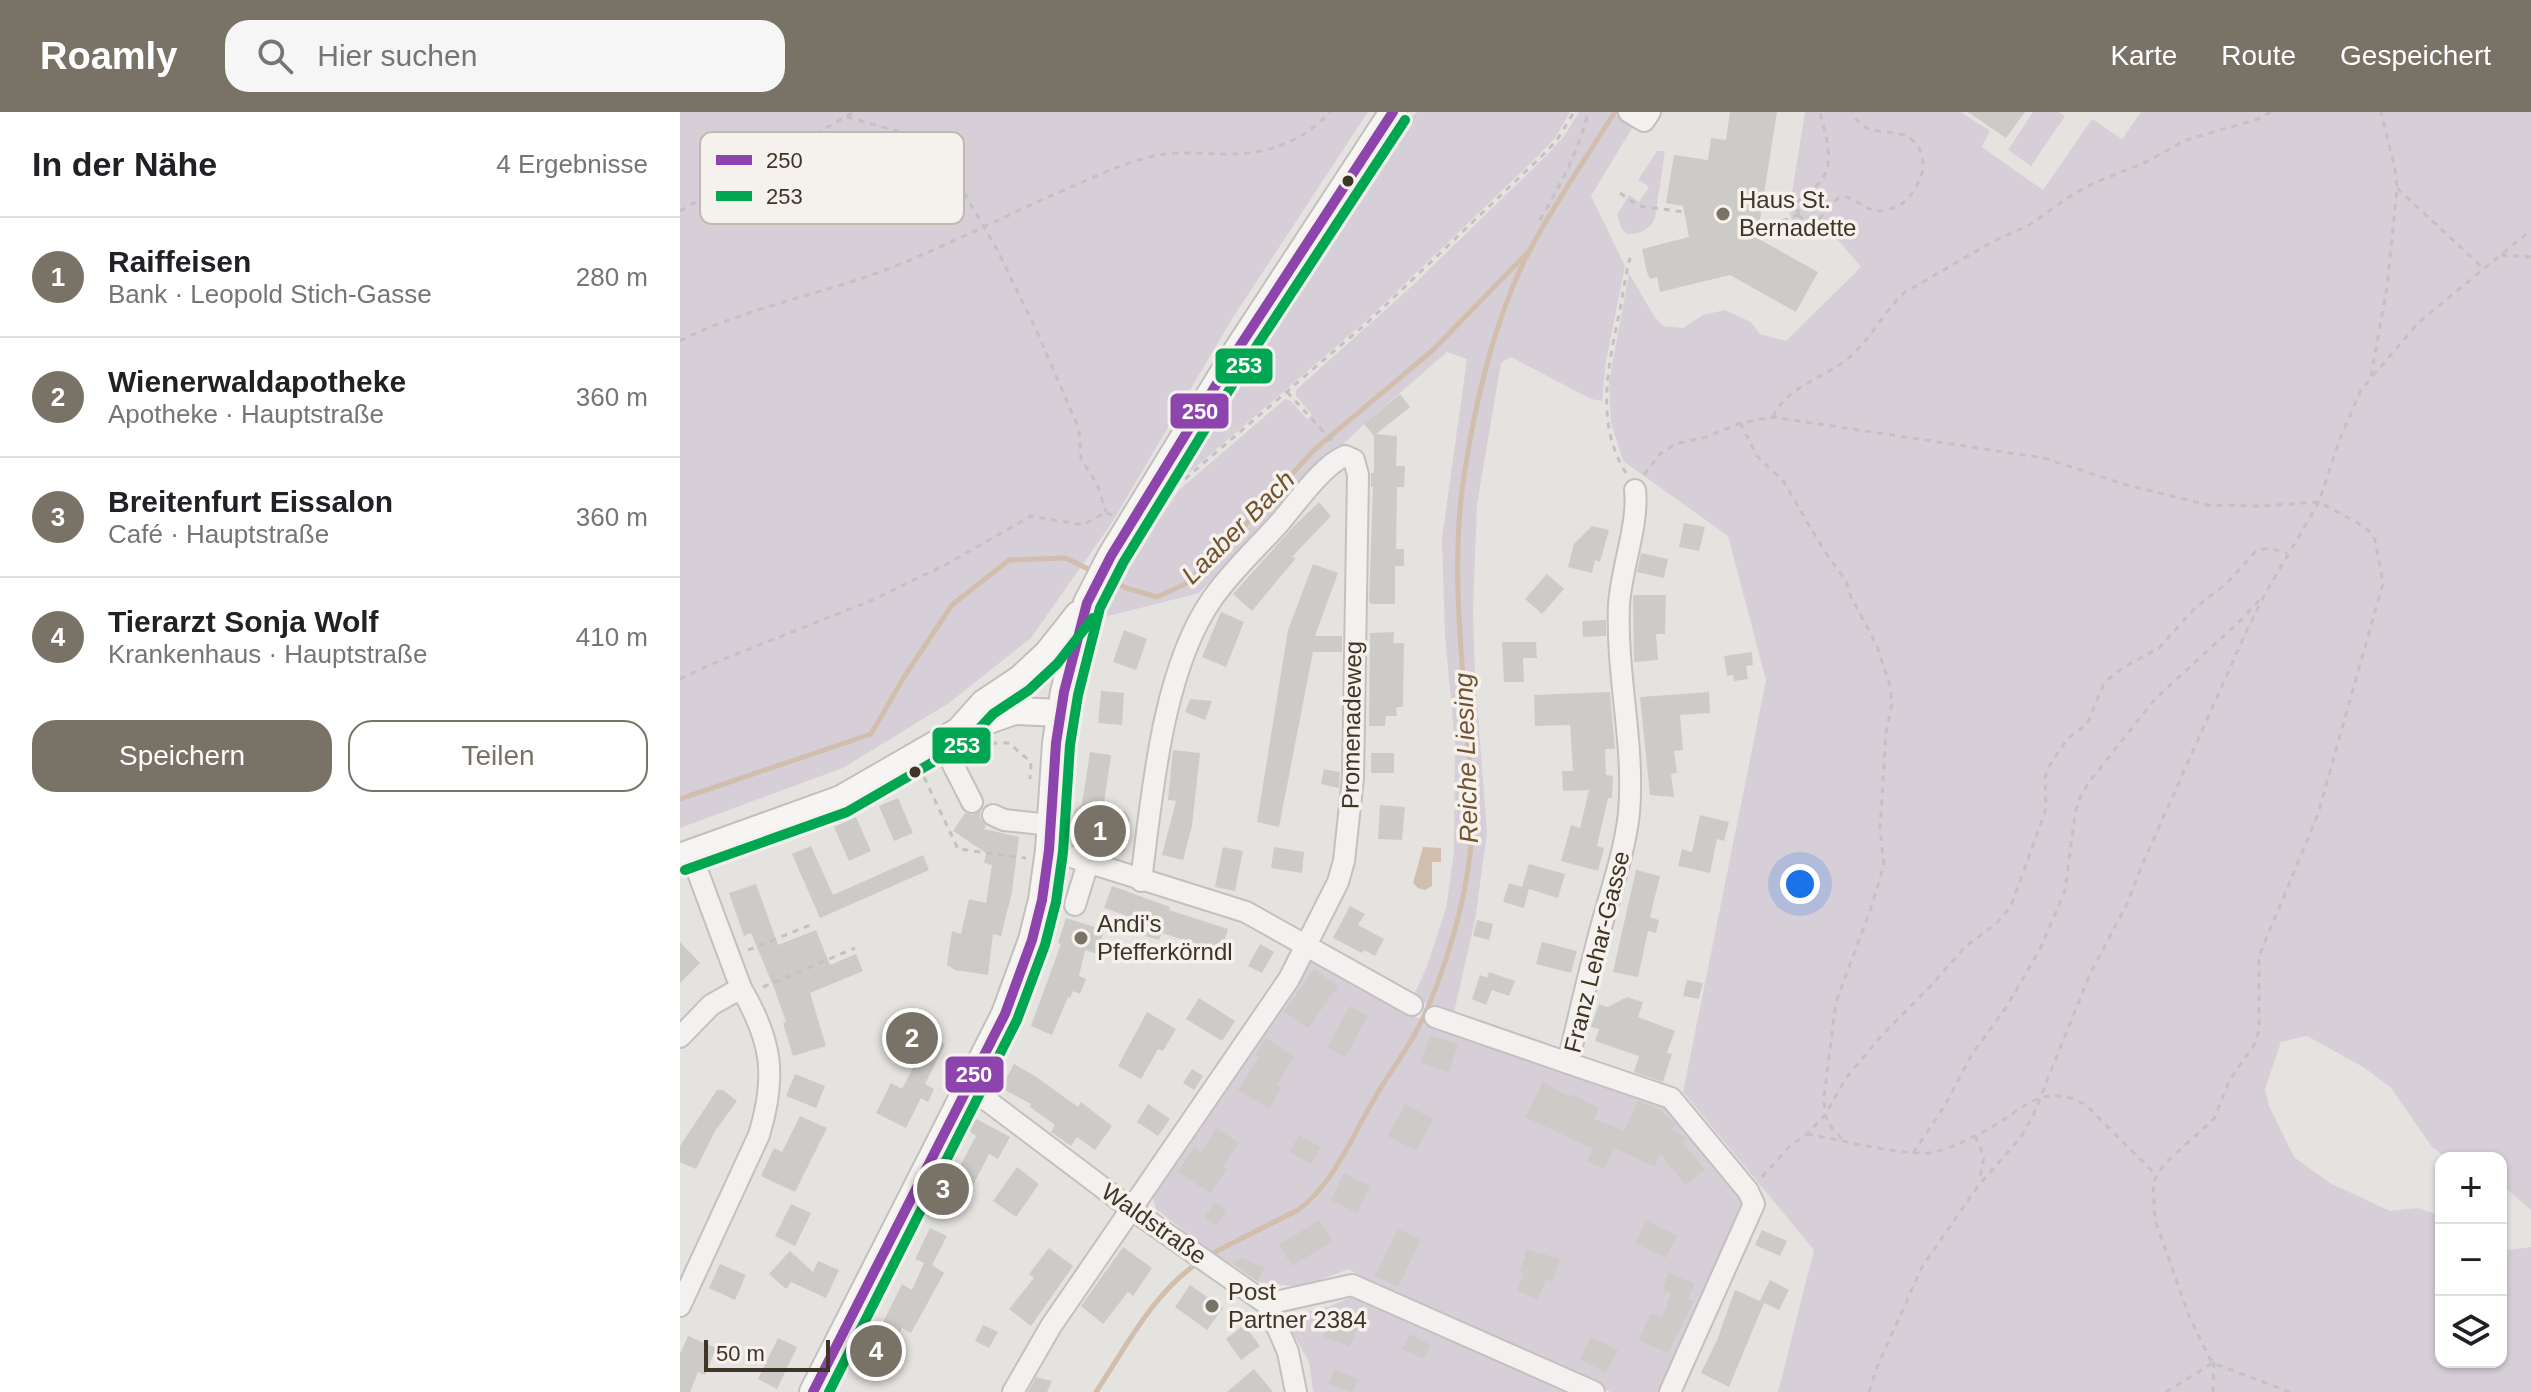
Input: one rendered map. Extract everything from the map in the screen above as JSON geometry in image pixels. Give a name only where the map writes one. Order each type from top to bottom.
[{"type":"main road","points":[[951,745],[984,703],[1020,679],[1047,654],[1088,601],[1110,557],[1238,349],[1393,112]]},
{"type":"main road","points":[[813,1392],[1005,1014],[1020,975],[1042,900],[1043,845],[1062,703],[1088,601]]},
{"type":"main road","points":[[1020,679],[1062,703]]},
{"type":"main road","points":[[685,856],[841,799],[1014,711],[1062,703]]},
{"type":"street","name":"Promenadeweg","points":[[1013,1392],[1051,1326],[1289,979],[1338,882],[1350,817],[1358,475],[1354,460],[1345,456],[1338,459],[1320,477],[1229,576],[1198,625],[1170,702],[1155,770],[1141,881]]},
{"type":"street","name":"Franz Lehar-Gasse","points":[[1635,490],[1636,506],[1622,569],[1619,605],[1629,811],[1621,856],[1568,1063],[1671,1098],[1748,1191]]},
{"type":"street","points":[[951,745],[972,802]]},
{"type":"street","points":[[993,815],[1043,845],[1088,863],[1246,912],[1412,1005]]},
{"type":"street","points":[[680,1306],[759,1135],[767,1108],[771,1076],[767,1043],[756,1014],[743,992],[685,856]]},
{"type":"street","points":[[1075,905],[1088,863]]},
{"type":"street","points":[[680,1037],[711,1005],[743,992]]},
{"type":"street","points":[[1435,1017],[1568,1063]]},
{"type":"street","name":"Waldstraße","points":[[968,1086],[1131,1209],[1267,1304]]},
{"type":"street","points":[[1670,1392],[1752,1211],[1754,1204],[1748,1191]]},
{"type":"street","points":[[1296,1392],[1288,1352],[1267,1304],[1352,1285],[1594,1392]]},
{"type":"path","points":[[820,132],[854,112]]},
{"type":"path","points":[[680,341],[766,307],[896,266],[1137,160],[1182,153],[1230,155],[1265,151],[1306,133],[1330,112]]},
{"type":"path","points":[[1177,486],[1369,321],[1546,152],[1574,112]]},
{"type":"path","points":[[1540,220],[1564,178],[1583,135],[1588,112]]},
{"type":"path","points":[[1820,112],[1829,146],[1827,166],[1820,182],[1800,197],[1797,205],[1798,215],[1808,222],[1816,222],[1838,198],[1844,196],[1880,212],[1903,203],[1921,178],[1923,160],[1914,142],[1901,134],[1878,133],[1868,129],[1852,112]]},
{"type":"path","points":[[1773,417],[1789,395],[1835,368],[1864,345],[1894,301],[1918,284],[2029,225],[2094,183],[2146,162],[2186,140],[2258,119],[2271,112]]},
{"type":"path","points":[[2371,377],[2387,287],[2397,188],[2381,112]]},
{"type":"path","points":[[847,117],[901,132]]},
{"type":"path","points":[[2397,188],[2483,268]]},
{"type":"path","points":[[964,193],[998,251],[1037,332],[1079,429],[1081,459],[1097,484],[1106,512],[1119,519]]},
{"type":"path","points":[[1620,193],[1639,206],[1684,212]]},
{"type":"path","points":[[680,211],[700,200]]},
{"type":"path","points":[[1782,221],[1798,215]]},
{"type":"path","points":[[1869,1392],[1922,1267],[1978,1186],[2021,1137],[2042,1097],[2090,974],[2131,895],[2265,594],[2319,502],[2352,409],[2371,377],[2418,323],[2531,230]]},
{"type":"path","points":[[2501,255],[2531,257]]},
{"type":"path","points":[[1630,258],[1608,366],[1606,400],[1607,423],[1619,462],[1635,490],[1666,448],[1740,423],[1773,417],[2044,458],[2123,484],[2208,505],[2262,506],[2319,502],[2369,531],[2375,540],[2383,583],[2318,814],[2259,956],[2259,1030],[2254,1045],[2229,1081],[2214,1119],[2164,1164],[2156,1175],[2152,1190],[2155,1220],[2189,1316],[2214,1362],[2213,1392]]},
{"type":"path","points":[[1287,392],[1333,442]]},
{"type":"path","points":[[1740,423],[1757,456],[1784,482],[1823,549],[1846,581],[1877,646],[1890,686],[1892,703],[1886,733],[1880,829],[1884,865],[1836,1002],[1824,1097],[1825,1115],[1844,1141]]},
{"type":"path","points":[[680,679],[870,601],[945,565],[1031,516],[1083,525],[1106,512]]},
{"type":"path","points":[[1748,1191],[1791,1145],[1825,1115],[1846,1078],[1882,1035],[1966,946],[1996,924],[2011,906],[2046,809],[2045,777],[2048,768],[2067,739],[2087,724],[2104,683],[2122,668],[2159,648],[2195,608],[2227,583],[2255,552],[2276,548],[2288,554]]},
{"type":"path","points":[[1913,1153],[2040,949],[2065,891],[2073,825],[2079,800],[2089,782],[2156,698],[2265,594]]},
{"type":"path","points":[[1030,779],[1031,762],[1016,747],[1003,742],[951,745],[924,777],[958,849],[1043,845]]},
{"type":"path","points":[[729,958],[813,924]]},
{"type":"path","points":[[743,992],[855,948]]},
{"type":"path","points":[[1807,1134],[1913,1153],[1933,1152],[1974,1135],[2042,1097],[2058,1094],[2086,1105],[2156,1175]]},
{"type":"path","points":[[1974,1135],[1984,1157],[1978,1186]]},
{"type":"path","points":[[2166,1392],[2214,1362]]},
{"type":"path","points":[[2214,1362],[2290,1392]]},
{"type":"shaded area","points":[[680,112],[1368,112],[1232,319],[1111,524],[1031,638],[949,703],[843,768],[680,828]]},
{"type":"shaded area","points":[[1417,112],[1570,112],[1555,138],[1537,157],[1368,319],[1177,483],[1128,551],[1160,494],[1383,143]]},
{"type":"shaded area","points":[[1579,112],[1612,112],[1634,125],[1591,196],[1625,266],[1606,362],[1602,401],[1591,399],[1511,357],[1501,363],[1477,504],[1473,610],[1487,833],[1475,920],[1453,1017],[1413,997],[1446,908],[1454,852],[1455,742],[1445,637],[1442,538],[1467,359],[1447,352],[1364,424],[1272,513],[1199,593],[1097,619],[1121,569],[1180,489],[1285,399],[1291,401],[1307,419],[1312,415],[1296,396],[1296,390],[1412,286],[1548,154]]},
{"type":"shaded area","points":[[1805,112],[1961,112],[1990,131],[1982,147],[2043,190],[2092,119],[2122,139],[2141,112],[2531,112],[2531,1210],[2507,1189],[2507,1152],[2439,1152],[2432,1147],[2391,1088],[2365,1068],[2307,1036],[2281,1042],[2265,1089],[2269,1106],[2294,1157],[2330,1183],[2390,1211],[2418,1208],[2435,1214],[2435,1368],[2507,1368],[2507,1249],[2531,1247],[2531,1392],[1778,1392],[1814,1250],[1683,1092],[1766,680],[1728,536],[1623,461],[1611,423],[1609,382],[1629,273],[1663,326],[1683,328],[1703,315],[1725,310],[1751,322],[1760,334],[1786,341],[1861,267],[1839,241],[1831,237],[1816,237],[1794,226],[1789,211]]},
{"type":"shaded area","points":[[2033,112],[2059,112],[2065,116],[2031,166],[2008,150]]},
{"type":"shaded area","points":[[1657,151],[1665,151],[1655,218],[1644,230],[1628,234],[1622,230],[1617,215],[1629,195],[1639,202],[1649,187],[1638,180]]},
{"type":"shaded area","points":[[1423,847],[1441,848],[1441,862],[1432,862],[1432,886],[1425,890],[1413,883]]},
{"type":"shaded area","points":[[1310,961],[1431,1025],[1667,1106],[1744,1204],[1662,1392],[1611,1392],[1387,1293],[1349,1269],[1301,1287],[1258,1282],[1265,1268],[1242,1257],[1229,1266],[1156,1209],[1152,1195]]},
{"type":"shaded area","points":[[1352,1297],[1577,1392],[1313,1391],[1309,1362],[1292,1332],[1296,1315]]},
{"type":"building","name":"Haus St. Bernadette","points":[[1730,112],[1777,112],[1757,238],[1818,272],[1796,312],[1730,275],[1660,292],[1657,277],[1650,279],[1647,272],[1642,249],[1689,237],[1683,206],[1666,203],[1674,155],[1708,160],[1711,138],[1726,140]]},
{"type":"building","points":[[1968,112],[2025,112],[2006,138]]},
{"type":"building","points":[[1400,394],[1410,407],[1376,434],[1397,436],[1396,466],[1405,466],[1404,487],[1397,487],[1396,549],[1404,549],[1404,566],[1395,566],[1395,604],[1372,604],[1369,602],[1374,436],[1364,424]]},
{"type":"building","points":[[1319,502],[1331,516],[1292,557],[1296,558],[1252,611],[1233,594]]},
{"type":"building","points":[[1684,523],[1705,527],[1699,551],[1679,547]]},
{"type":"building","points":[[1592,526],[1609,530],[1600,562],[1595,560],[1592,573],[1568,567],[1574,544]]},
{"type":"building","points":[[1641,553],[1668,559],[1664,578],[1637,572]]},
{"type":"building","points":[[1313,564],[1338,573],[1315,636],[1342,636],[1342,652],[1313,652],[1279,827],[1257,822],[1288,630]]},
{"type":"building","points":[[1547,574],[1564,589],[1542,614],[1525,599]]},
{"type":"building","points":[[1633,595],[1666,595],[1665,634],[1656,634],[1658,660],[1634,662]]},
{"type":"building","points":[[1221,612],[1244,622],[1226,667],[1202,657]]},
{"type":"building","points":[[1606,620],[1606,636],[1583,637],[1582,621]]},
{"type":"building","points":[[1124,630],[1147,639],[1136,670],[1113,662]]},
{"type":"building","points":[[1394,632],[1393,643],[1404,643],[1403,707],[1396,707],[1397,716],[1386,716],[1385,726],[1369,726],[1370,633]]},
{"type":"building","points":[[1502,642],[1536,642],[1537,658],[1523,658],[1524,682],[1504,682]]},
{"type":"building","points":[[1752,652],[1753,665],[1746,666],[1748,679],[1734,681],[1733,675],[1727,676],[1724,656]]},
{"type":"building","points":[[1101,691],[1124,693],[1122,725],[1098,723]]},
{"type":"building","points":[[1610,692],[1615,749],[1605,749],[1606,775],[1613,776],[1612,798],[1608,798],[1597,846],[1604,848],[1598,871],[1561,861],[1571,825],[1580,828],[1589,790],[1563,791],[1562,771],[1573,771],[1570,725],[1535,726],[1534,695]]},
{"type":"building","points":[[1709,692],[1710,713],[1680,715],[1683,750],[1674,751],[1677,773],[1671,774],[1674,797],[1650,795],[1640,697]]},
{"type":"building","points":[[1190,699],[1212,701],[1205,720],[1185,712]]},
{"type":"building","points":[[1173,750],[1200,753],[1192,826],[1183,860],[1162,855],[1176,801],[1168,800]]},
{"type":"building","points":[[1090,752],[1111,755],[1104,803],[1111,805],[1110,809],[1125,811],[1130,818],[1125,851],[1120,855],[1069,843],[1075,810],[1082,804]]},
{"type":"building","points":[[1371,753],[1394,753],[1394,773],[1371,773]]},
{"type":"building","points":[[1324,769],[1340,772],[1339,788],[1321,784]]},
{"type":"building","points":[[898,798],[913,833],[894,841],[879,806]]},
{"type":"building","points":[[1380,805],[1405,807],[1402,840],[1378,839]]},
{"type":"building","points":[[981,811],[980,817],[986,826],[984,829],[1019,837],[1012,892],[1001,936],[993,934],[988,975],[955,970],[947,965],[952,931],[961,934],[969,899],[986,903],[992,865],[984,863],[986,853],[953,831],[965,813],[972,815]]},
{"type":"building","points":[[1700,815],[1729,822],[1724,841],[1717,839],[1710,873],[1678,866],[1682,849],[1692,852]]},
{"type":"building","points":[[856,817],[871,851],[849,861],[834,827]]},
{"type":"building","points":[[811,846],[833,895],[923,855],[929,870],[820,918],[792,854]]},
{"type":"building","points":[[1223,847],[1243,851],[1235,891],[1215,887]]},
{"type":"building","points":[[1274,847],[1304,852],[1302,873],[1271,868]]},
{"type":"building","points":[[1529,864],[1565,874],[1558,898],[1529,889],[1524,908],[1503,902],[1509,883],[1522,887]]},
{"type":"building","points":[[1636,870],[1660,876],[1650,917],[1659,920],[1656,933],[1648,931],[1638,977],[1613,972]]},
{"type":"building","points":[[756,884],[778,945],[816,930],[830,965],[856,954],[863,971],[810,993],[826,1046],[793,1056],[783,1023],[786,1022],[774,988],[751,933],[744,936],[729,893]]},
{"type":"building","points":[[1112,886],[1170,907],[1169,910],[1228,929],[1224,943],[1218,942],[1215,950],[1162,933],[1159,940],[1135,933],[1139,920],[1104,908]]},
{"type":"building","points":[[1350,906],[1365,914],[1358,925],[1384,939],[1375,956],[1333,938]]},
{"type":"building","points":[[1066,918],[1104,930],[1097,954],[1085,950],[1079,976],[1086,979],[1080,994],[1073,991],[1068,997],[1052,1035],[1031,1026],[1061,944],[1058,943]]},
{"type":"building","points":[[1477,920],[1493,924],[1489,940],[1473,936]]},
{"type":"building","points":[[680,942],[700,963],[680,983]]},
{"type":"building","points":[[1542,942],[1577,951],[1571,973],[1536,964]]},
{"type":"building","points":[[1260,944],[1274,952],[1262,973],[1248,966]]},
{"type":"building","points":[[1314,969],[1338,986],[1308,1028],[1284,1011]]},
{"type":"building","points":[[1489,972],[1515,981],[1509,996],[1492,990],[1486,1005],[1472,999],[1480,975],[1487,978]]},
{"type":"building","points":[[1687,980],[1703,983],[1699,999],[1683,996]]},
{"type":"building","points":[[1627,997],[1643,1002],[1638,1017],[1675,1031],[1667,1053],[1672,1054],[1663,1082],[1634,1072],[1639,1056],[1595,1041],[1599,1029],[1591,1027],[1599,1004],[1608,1007]]},
{"type":"building","points":[[1199,998],[1235,1021],[1222,1041],[1186,1019]]},
{"type":"building","points":[[1350,1006],[1368,1016],[1345,1057],[1327,1047]]},
{"type":"building","points":[[906,1008],[928,1019],[922,1032],[945,1044],[925,1084],[934,1089],[928,1102],[921,1098],[906,1128],[876,1113],[891,1083],[902,1089],[917,1060],[887,1045]]},
{"type":"building","points":[[1147,1012],[1176,1029],[1163,1051],[1158,1049],[1141,1079],[1118,1066]]},
{"type":"building","points":[[1430,1035],[1458,1044],[1449,1072],[1421,1063]]},
{"type":"building","points":[[1266,1038],[1294,1057],[1277,1085],[1282,1088],[1269,1109],[1238,1090],[1259,1057],[1255,1055]]},
{"type":"building","points":[[1014,1064],[1078,1107],[1081,1102],[1112,1126],[1095,1150],[1077,1137],[1071,1146],[1051,1132],[1055,1125],[1030,1107],[1031,1104],[1001,1088]]},
{"type":"building","points":[[1192,1069],[1203,1076],[1194,1090],[1183,1083]]},
{"type":"building","points":[[795,1074],[825,1086],[816,1108],[786,1096]]},
{"type":"building","points":[[1543,1082],[1599,1108],[1594,1119],[1624,1131],[1638,1101],[1656,1108],[1676,1124],[1671,1130],[1686,1137],[1683,1144],[1705,1169],[1686,1185],[1660,1154],[1655,1167],[1614,1148],[1604,1169],[1587,1161],[1593,1149],[1525,1117]]},
{"type":"building","points":[[717,1090],[723,1090],[737,1101],[715,1131],[696,1169],[680,1162],[680,1146]]},
{"type":"building","points":[[1148,1104],[1170,1119],[1158,1136],[1137,1122]]},
{"type":"building","points":[[1405,1104],[1433,1119],[1416,1151],[1388,1136]]},
{"type":"building","points":[[800,1116],[827,1128],[795,1192],[761,1176],[774,1148],[782,1152]]},
{"type":"building","points":[[973,1117],[1010,1137],[998,1159],[989,1154],[972,1187],[954,1178],[976,1136],[966,1129]]},
{"type":"building","points":[[1217,1128],[1239,1143],[1223,1166],[1227,1169],[1210,1193],[1178,1172],[1194,1147],[1201,1152]]},
{"type":"building","points":[[1299,1135],[1321,1147],[1311,1164],[1289,1152]]},
{"type":"building","points":[[1017,1167],[1039,1184],[1016,1217],[993,1201]]},
{"type":"building","points":[[1344,1173],[1370,1186],[1357,1213],[1331,1200]]},
{"type":"building","points":[[1215,1202],[1226,1210],[1216,1226],[1204,1218]]},
{"type":"building","points":[[791,1204],[811,1213],[795,1246],[775,1236]]},
{"type":"building","points":[[1319,1220],[1333,1241],[1292,1266],[1279,1245]]},
{"type":"building","points":[[1646,1221],[1677,1235],[1666,1258],[1635,1243]]},
{"type":"building","points":[[930,1228],[947,1236],[932,1265],[944,1273],[911,1333],[902,1328],[885,1366],[866,1357],[902,1284],[912,1290],[924,1263],[915,1259]]},
{"type":"building","points":[[1398,1229],[1421,1240],[1398,1287],[1375,1276]]},
{"type":"building","points":[[1762,1230],[1787,1241],[1780,1256],[1755,1245]]},
{"type":"building","points":[[1123,1247],[1152,1268],[1133,1296],[1128,1292],[1103,1324],[1081,1306]]},
{"type":"building","points":[[1049,1248],[1073,1266],[1031,1326],[1009,1309],[1034,1278],[1029,1274]]},
{"type":"building","points":[[1527,1249],[1560,1259],[1553,1281],[1546,1280],[1537,1300],[1517,1290],[1525,1273],[1520,1272]]},
{"type":"building","points":[[790,1251],[813,1272],[818,1261],[839,1270],[826,1298],[791,1282],[786,1289],[769,1274]]},
{"type":"building","points":[[1242,1257],[1265,1268],[1258,1282],[1232,1264]]},
{"type":"building","points":[[720,1264],[746,1275],[735,1300],[709,1288]]},
{"type":"building","points":[[1669,1273],[1695,1284],[1688,1299],[1694,1301],[1668,1353],[1639,1340],[1651,1313],[1662,1318],[1671,1293],[1662,1289]]},
{"type":"building","points":[[1770,1280],[1789,1290],[1779,1310],[1764,1303],[1729,1387],[1701,1373],[1735,1290],[1760,1301]]},
{"type":"building","points":[[1190,1285],[1223,1308],[1207,1330],[1175,1307]]},
{"type":"building","points":[[1354,1311],[1370,1318],[1364,1331],[1358,1328],[1349,1347],[1323,1336],[1332,1315],[1349,1323]]},
{"type":"building","points":[[983,1325],[998,1332],[989,1348],[975,1341]]},
{"type":"building","points":[[1244,1325],[1260,1346],[1241,1360],[1226,1339]]},
{"type":"building","points":[[1410,1334],[1431,1345],[1424,1359],[1402,1349]]},
{"type":"building","points":[[688,1336],[716,1348],[705,1375],[698,1372],[690,1392],[680,1392],[680,1354]]},
{"type":"building","points":[[1591,1337],[1618,1350],[1606,1373],[1580,1359]]},
{"type":"building","points":[[778,1338],[797,1347],[777,1389],[758,1379]]},
{"type":"building","points":[[1254,1369],[1273,1392],[1227,1392]]},
{"type":"building","points":[[1335,1369],[1358,1379],[1352,1392],[1328,1384]]},
{"type":"building","points":[[1036,1377],[1052,1381],[1047,1392],[1028,1392]]},
{"type":"waterway","name":"Reiche Liesing","points":[[1207,1256],[1298,1210],[1322,1187],[1417,1030],[1441,973],[1460,909],[1471,837],[1458,548],[1463,483],[1474,420],[1489,355],[1523,263],[1556,204],[1615,112]]},
{"type":"waterway","name":"Laaber Bach","points":[[1110,580],[1157,597],[1185,584],[1212,561],[1315,449],[1433,350],[1530,250]]},
{"type":"waterway","name":"Laaber Bach","points":[[680,799],[871,734],[952,605],[1009,560],[1066,558],[1094,572]]},
{"type":"waterway","name":"Reiche Liesing","points":[[1096,1392],[1154,1305],[1199,1262]]},
{"type":"transit line","name":"250","points":[[813,1392],[1005,1014],[1032,940],[1042,900],[1049,850],[1056,743],[1064,692],[1087,603],[1111,556],[1238,349],[1393,112]]},
{"type":"transit line","name":"253","points":[[829,1392],[1017,1020],[1045,945],[1056,902],[1063,852],[1070,745],[1078,695],[1100,608],[1123,563],[1250,356],[1405,120]]},
{"type":"transit line","name":"253","points":[[685,870],[847,812],[966,743],[993,714],[1029,690],[1057,664],[1093,618]]},
{"type":"place","name":"Haus St. Bernadette","points":[[1723,214]]},
{"type":"place","name":"Raiffeisen","points":[[1100,831]]},
{"type":"place","name":"Andi's Pfefferkörndl","points":[[1081,938]]},
{"type":"place","name":"Wienerwaldapotheke","points":[[912,1038]]},
{"type":"place","name":"Breitenfurt Eissalon","points":[[943,1189]]},
{"type":"place","name":"Post Partner 2384","points":[[1212,1306]]},
{"type":"place","name":"Tierarzt Sonja Wolf","points":[[876,1351]]}]
